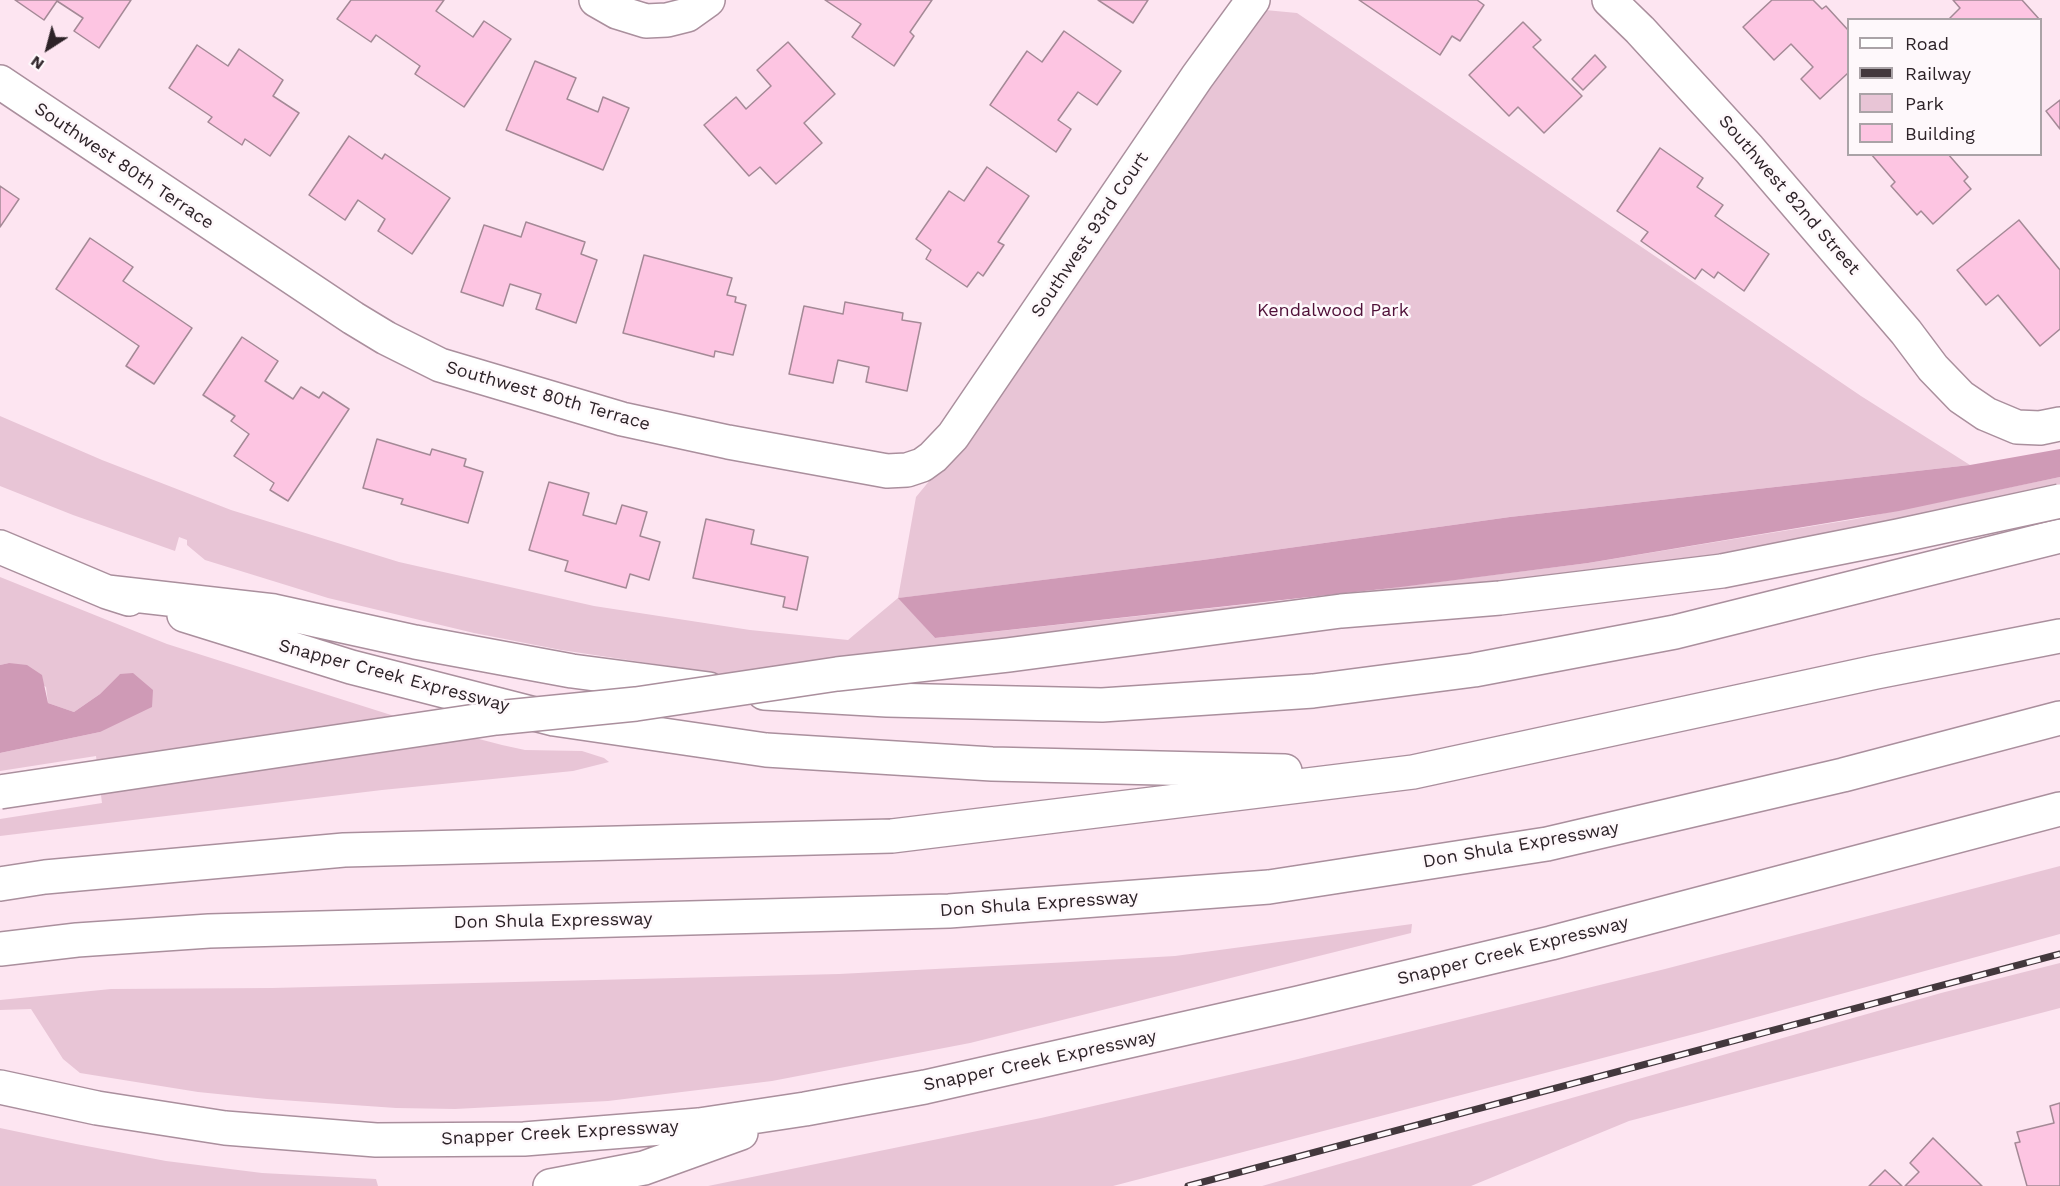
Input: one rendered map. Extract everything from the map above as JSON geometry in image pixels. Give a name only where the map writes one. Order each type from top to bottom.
[{"type":"main road","points":[[596,0],[617,12],[646,21],[667,20],[687,15],[708,0]]},
{"type":"main road","name":"Southwest 93rd Court","points":[[922,465],[943,447],[961,424],[1252,0]]},
{"type":"main road","name":"Southwest 82nd Street","points":[[1609,0],[1656,47],[1749,149],[1906,332],[1933,368],[1961,397],[1986,414],[2017,427],[2040,428],[2060,424]]},
{"type":"main road","name":"Southwest 80th Terrace","points":[[0,82],[335,306],[386,338],[440,365],[611,416],[729,442],[887,471],[907,470],[922,465]]},
{"type":"main road","points":[[0,792],[496,717],[636,704],[837,674],[1008,655],[1341,611],[1500,598],[1722,572],[2060,501]]},
{"type":"main road","points":[[107,592],[274,610],[415,642],[572,671],[721,690],[887,700],[1102,705],[1313,692],[1474,670],[1675,632],[2060,536]]},
{"type":"main road","name":"Snapper Creek Expressway","points":[[0,546],[107,592],[351,667],[554,719],[766,750],[992,764],[1413,772]]},
{"type":"main road","points":[[0,884],[45,877],[344,850],[892,836],[1413,772],[1876,672],[2060,636]]},
{"type":"main road","name":"Don Shula Expressway","points":[[0,949],[88,939],[209,931],[950,911],[1269,887],[1547,844],[1843,775],[2060,718]]},
{"type":"main road","name":"Snapper Creek Expressway","points":[[0,1087],[97,1108],[225,1128],[376,1140],[513,1139],[699,1125],[925,1087],[1100,1048],[1551,943],[2060,809]]},
{"type":"main road","points":[[550,1186],[644,1168],[805,1109]]},
{"type":"green space","name":"Kendalwood Park","points":[[1265,10],[1297,13],[1861,396],[1970,465],[1510,517],[1203,560],[899,598],[935,638],[1334,595],[1588,563],[1856,519],[2060,477],[2060,512],[1540,605],[1295,633],[768,681],[561,650],[474,633],[328,598],[205,560],[187,545],[187,540],[179,537],[175,551],[0,486],[0,416],[102,460],[231,510],[399,562],[594,606],[750,630],[848,640],[898,598],[916,497],[964,439]]},
{"type":"green space","points":[[0,577],[167,644],[410,721],[525,750],[582,751],[604,758],[609,762],[573,771],[382,790],[0,836],[0,819],[102,803],[96,756],[0,771],[0,753],[100,732],[120,674],[100,694],[74,712],[48,703],[46,687],[9,663],[0,665]]},
{"type":"green space","points":[[2060,866],[2060,934],[1702,1032],[1113,1186],[708,1186],[1041,1118],[1290,1061],[1665,969]]},
{"type":"green space","points":[[1412,924],[1411,933],[970,1043],[772,1081],[608,1101],[455,1109],[396,1108],[198,1092],[80,1073],[63,1059],[31,1009],[0,1010],[0,1000],[111,989],[272,988],[839,974],[1175,956]]},
{"type":"green space","points":[[2060,963],[2060,1008],[1629,1121],[1471,1186],[1262,1186],[1941,993]]},
{"type":"green space","points":[[0,1128],[166,1161],[262,1173],[376,1179],[378,1186],[0,1186]]},
{"type":"shaded area","points":[[2060,449],[2060,477],[1899,511],[1588,563],[1401,587],[935,638],[898,598],[1203,560],[1510,517],[1970,465]]},
{"type":"shaded area","points":[[9,663],[27,665],[42,675],[48,703],[74,712],[100,694],[120,674],[133,673],[153,690],[152,707],[100,732],[0,753],[0,665]]},
{"type":"building","points":[[15,0],[131,0],[99,48],[74,31],[83,18],[57,1],[44,20]]},
{"type":"building","points":[[351,0],[444,0],[436,11],[473,37],[484,21],[511,39],[464,107],[415,74],[420,66],[376,35],[371,42],[337,19]]},
{"type":"building","points":[[825,0],[932,0],[910,32],[914,36],[894,66],[852,37],[861,24]]},
{"type":"building","points":[[1098,0],[1148,0],[1133,23]]},
{"type":"building","points":[[1359,0],[1477,0],[1484,5],[1460,41],[1452,36],[1440,55]]},
{"type":"building","points":[[1772,0],[1813,0],[1822,9],[1826,6],[1847,29],[1847,74],[1820,99],[1801,79],[1813,67],[1791,44],[1774,60],[1743,27]]},
{"type":"building","points":[[1953,0],[2022,0],[2038,18],[1950,18],[1960,8]]},
{"type":"building","points":[[1523,22],[1541,40],[1533,47],[1582,96],[1544,133],[1518,107],[1509,116],[1469,75]]},
{"type":"building","points":[[1064,31],[1121,71],[1097,105],[1078,92],[1058,120],[1071,129],[1056,152],[990,105],[1027,51],[1042,62]]},
{"type":"building","points":[[788,42],[835,94],[804,123],[822,143],[776,184],[760,167],[749,176],[704,125],[736,97],[746,109],[771,86],[757,70]]},
{"type":"building","points":[[197,45],[228,66],[239,49],[283,80],[273,96],[299,113],[270,156],[245,139],[242,145],[208,122],[212,117],[169,88]]},
{"type":"building","points":[[1595,55],[1606,67],[1583,90],[1572,79]]},
{"type":"building","points":[[535,61],[576,78],[567,99],[598,112],[603,97],[629,108],[603,170],[506,130]]},
{"type":"building","points":[[2060,100],[2060,129],[2046,111]]},
{"type":"building","points":[[349,136],[382,159],[385,154],[450,198],[412,254],[378,231],[385,219],[358,200],[345,220],[309,195]]},
{"type":"building","points":[[1660,148],[1703,178],[1697,187],[1723,205],[1715,216],[1769,254],[1744,291],[1718,272],[1714,278],[1702,269],[1695,279],[1641,241],[1648,232],[1617,211]]},
{"type":"building","points":[[1873,156],[1950,156],[1968,177],[1964,181],[1971,189],[1933,224],[1921,211],[1917,215],[1891,186],[1895,182]]},
{"type":"building","points":[[987,167],[1029,196],[998,242],[1004,245],[983,276],[978,272],[967,287],[926,259],[931,250],[916,239],[949,191],[964,201]]},
{"type":"building","points":[[0,186],[19,199],[0,227]]},
{"type":"building","points":[[2019,220],[2060,270],[2060,329],[2040,346],[1998,295],[1986,305],[1957,270]]},
{"type":"building","points":[[526,222],[585,242],[581,254],[597,260],[576,323],[536,309],[541,294],[510,284],[503,306],[461,292],[484,225],[521,237]]},
{"type":"building","points":[[90,238],[133,267],[123,281],[192,328],[154,384],[126,366],[139,346],[56,289]]},
{"type":"building","points":[[644,255],[732,278],[727,295],[736,297],[735,302],[746,305],[733,355],[715,351],[714,357],[623,333]]},
{"type":"building","points":[[845,302],[903,313],[902,320],[921,323],[907,391],[866,382],[869,367],[838,360],[833,383],[789,374],[804,306],[843,314]]},
{"type":"building","points":[[242,337],[278,361],[265,381],[293,399],[301,387],[319,398],[323,392],[349,409],[288,501],[270,490],[274,483],[234,456],[249,434],[231,421],[235,416],[203,395]]},
{"type":"building","points":[[377,439],[430,455],[432,449],[466,459],[464,466],[483,472],[468,523],[401,504],[403,499],[363,488]]},
{"type":"building","points":[[549,482],[589,493],[583,515],[616,524],[622,505],[647,512],[640,536],[660,542],[649,580],[630,574],[626,588],[565,571],[568,561],[529,550]]},
{"type":"building","points":[[706,519],[754,530],[751,544],[808,557],[797,610],[783,607],[785,597],[693,578]]},
{"type":"building","points":[[2060,1103],[2060,1186],[2027,1186],[2015,1143],[2020,1142],[2017,1132],[2054,1123],[2050,1106]]},
{"type":"building","points":[[1933,1138],[1982,1186],[1905,1186],[1919,1172],[1910,1163]]},
{"type":"building","points":[[1885,1170],[1902,1186],[1869,1186]]},
{"type":"railway","points":[[1188,1186],[2060,954]]}]
